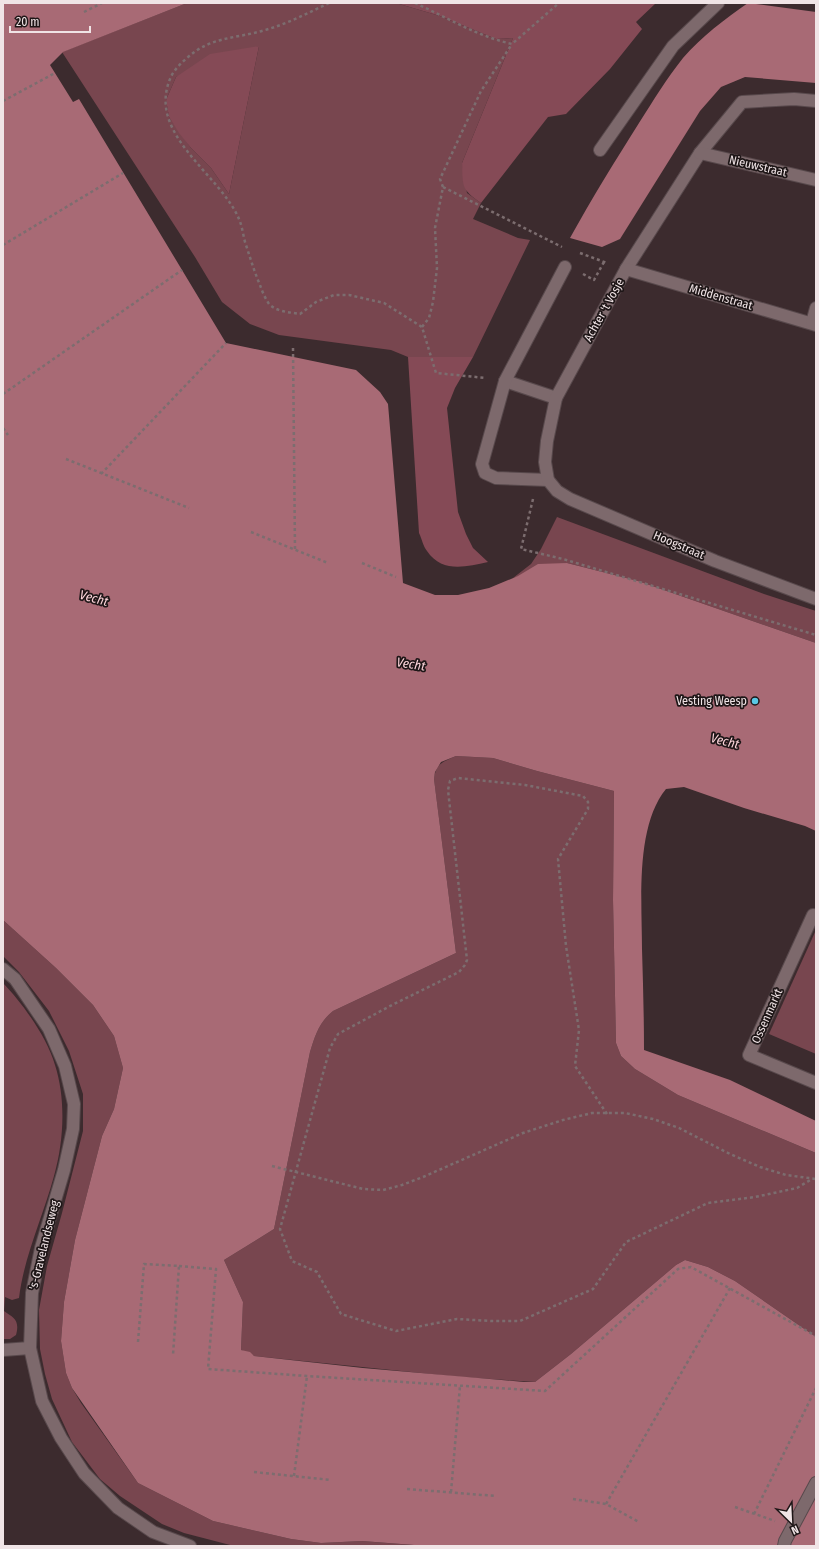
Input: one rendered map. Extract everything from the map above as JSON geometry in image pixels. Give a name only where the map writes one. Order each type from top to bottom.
[{"type":"street","points":[[600,150],[673,46],[718,3]]},
{"type":"street","name":"Achter 't Vosje","points":[[548,480],[545,462],[546,441],[556,398],[626,269],[700,153],[742,102],[794,99],[816,101]]},
{"type":"street","name":"Nieuwstraat","points":[[700,153],[816,180]]},
{"type":"street","points":[[548,480],[496,478],[485,473],[482,464],[505,381],[565,267]]},
{"type":"street","name":"Middenstraat","points":[[626,269],[814,324]]},
{"type":"street","points":[[814,324],[816,308]]},
{"type":"street","points":[[505,381],[556,398]]},
{"type":"street","name":"Hoogstraat","points":[[548,480],[557,490],[570,499],[715,561],[816,599]]},
{"type":"street","name":"Ossenmarkt","points":[[816,916],[813,915],[750,1055],[816,1083]]},
{"type":"street","name":"'s-Gravelandseweg","points":[[3,969],[15,979],[49,1029],[65,1066],[74,1104],[73,1129],[64,1170],[41,1248],[32,1293],[30,1348],[42,1400],[61,1438],[84,1473],[118,1508],[153,1532],[190,1546]]},
{"type":"street","points":[[3,1350],[30,1348]]},
{"type":"street","points":[[784,1546],[785,1541],[816,1483]]},
{"type":"path","points":[[84,12],[102,3]]},
{"type":"path","points":[[329,3],[284,24],[259,32],[219,40],[207,44],[194,52],[179,65],[170,79],[165,97],[167,116],[181,145],[230,202],[239,219],[252,267],[265,298],[270,305],[281,311],[300,314],[316,302],[334,295],[348,295],[384,304],[422,327],[436,373],[505,381]]},
{"type":"path","points":[[415,3],[469,30],[497,41],[512,44]]},
{"type":"path","points":[[422,327],[429,318],[433,302],[437,268],[435,228],[443,187],[440,179],[481,91],[512,44],[559,3]]},
{"type":"path","points":[[3,101],[55,73]]},
{"type":"path","points":[[3,245],[123,173]]},
{"type":"path","points":[[443,187],[558,245]]},
{"type":"path","points":[[565,267],[594,280],[604,262]]},
{"type":"path","points":[[3,394],[182,270]]},
{"type":"path","points":[[101,474],[226,343]]},
{"type":"path","points":[[293,348],[295,550]]},
{"type":"path","points":[[3,428],[8,435]]},
{"type":"path","points":[[66,459],[189,508]]},
{"type":"path","points":[[548,480],[534,497],[521,549],[563,559],[816,635]]},
{"type":"path","points":[[251,532],[328,563]]},
{"type":"path","points":[[362,563],[396,577]]},
{"type":"path","points":[[607,1114],[575,1066],[579,1030],[566,946],[558,859],[588,809],[588,802],[583,796],[532,786],[458,778],[450,781],[448,790],[467,960],[459,972],[338,1034],[330,1048],[280,1229],[292,1261],[317,1272],[341,1314],[396,1331],[457,1319],[491,1322],[520,1321],[593,1289],[626,1242],[708,1203],[755,1197],[797,1188],[814,1179]]},
{"type":"path","points":[[272,1166],[364,1189],[383,1190],[402,1185],[523,1133],[563,1120],[592,1113],[625,1113],[666,1123],[679,1128],[730,1154],[760,1166],[786,1175],[814,1179]]},
{"type":"path","points":[[138,1342],[144,1264],[216,1269],[208,1369],[545,1391],[678,1270],[691,1267],[816,1336]]},
{"type":"path","points":[[173,1355],[179,1266]]},
{"type":"path","points":[[606,1504],[730,1288]]},
{"type":"path","points":[[294,1476],[307,1376]]},
{"type":"path","points":[[451,1492],[460,1386]]},
{"type":"path","points":[[754,1514],[816,1388]]},
{"type":"path","points":[[254,1472],[331,1480]]},
{"type":"path","points":[[407,1489],[496,1496]]},
{"type":"path","points":[[573,1499],[606,1504],[639,1522]]},
{"type":"path","points":[[735,1507],[777,1522]]},
{"type":"shaded area","points":[[187,3],[396,3],[440,16],[496,39],[513,38],[462,163],[467,193],[481,203],[473,219],[518,238],[530,240],[473,357],[408,357],[391,350],[279,335],[250,324],[222,302],[195,257],[62,52]],"holes":[[[259,46],[229,194],[211,168],[191,148],[169,117],[166,100],[176,77]]]},
{"type":"shaded area","points":[[396,3],[656,3],[636,22],[642,29],[610,69],[566,114],[548,117],[481,203],[466,191],[464,187],[462,163],[513,38],[496,39],[440,16]]},
{"type":"shaded area","points":[[259,46],[229,194],[211,168],[191,148],[179,133],[169,117],[166,100],[176,77],[210,54]]},
{"type":"shaded area","points":[[408,357],[473,357],[455,388],[447,408],[458,512],[473,548],[488,562],[463,567],[454,567],[440,563],[427,551],[419,533]]},
{"type":"shaded area","points":[[557,517],[764,594],[816,611],[816,643],[638,581],[567,563],[513,578],[531,564],[541,549]]},
{"type":"shaded area","points":[[456,756],[493,758],[614,791],[613,900],[616,1043],[621,1056],[635,1069],[678,1095],[816,1153],[816,1337],[735,1281],[708,1267],[685,1260],[676,1265],[571,1354],[535,1382],[460,1377],[254,1356],[241,1350],[243,1302],[224,1260],[274,1229],[310,1052],[318,1030],[324,1020],[333,1011],[456,953],[434,779],[438,766]]},
{"type":"shaded area","points":[[3,920],[56,968],[93,1005],[114,1036],[123,1068],[114,1109],[102,1136],[75,1240],[64,1302],[61,1341],[66,1373],[72,1388],[81,1403],[138,1483],[213,1521],[291,1539],[321,1543],[362,1541],[426,1546],[234,1546],[184,1533],[162,1524],[120,1496],[100,1479],[72,1442],[52,1399],[45,1374],[40,1349],[39,1310],[47,1266],[83,1131],[83,1094],[69,1051],[49,1011],[19,972],[3,956]]},
{"type":"shaded area","points":[[816,930],[816,1054],[769,1034]]},
{"type":"shaded area","points":[[3,983],[34,1021],[46,1043],[59,1078],[62,1106],[62,1134],[57,1163],[50,1191],[25,1267],[19,1298],[12,1300],[5,1297],[4,1311],[17,1323],[16,1335],[10,1339],[3,1339]]},
{"type":"water","name":"Vecht","points":[[3,3],[187,3],[63,52],[50,65],[73,102],[79,99],[226,343],[356,370],[380,392],[388,404],[403,583],[435,595],[458,595],[489,588],[518,576],[538,564],[567,563],[638,581],[816,643],[816,831],[805,826],[744,808],[684,787],[666,789],[656,805],[649,823],[642,866],[641,910],[644,1050],[730,1080],[816,1121],[816,1153],[678,1095],[635,1069],[621,1056],[616,1043],[613,900],[614,791],[493,758],[456,756],[441,762],[435,772],[434,779],[456,953],[333,1011],[324,1020],[316,1035],[310,1052],[274,1229],[224,1260],[243,1302],[241,1350],[250,1352],[254,1356],[363,1368],[524,1382],[535,1382],[571,1354],[676,1265],[685,1260],[708,1267],[735,1281],[816,1337],[816,1546],[427,1546],[362,1541],[321,1543],[291,1539],[213,1521],[138,1483],[72,1388],[66,1373],[61,1341],[64,1302],[75,1240],[102,1136],[114,1109],[123,1068],[114,1036],[93,1005],[56,968],[3,920]]},
{"type":"water","points":[[748,3],[816,12],[816,83],[745,77],[721,87],[700,111],[620,239],[602,247],[570,238],[621,151],[660,90],[683,58],[706,35]]},
{"type":"place","name":"Vesting Weesp","points":[[755,701]]}]
